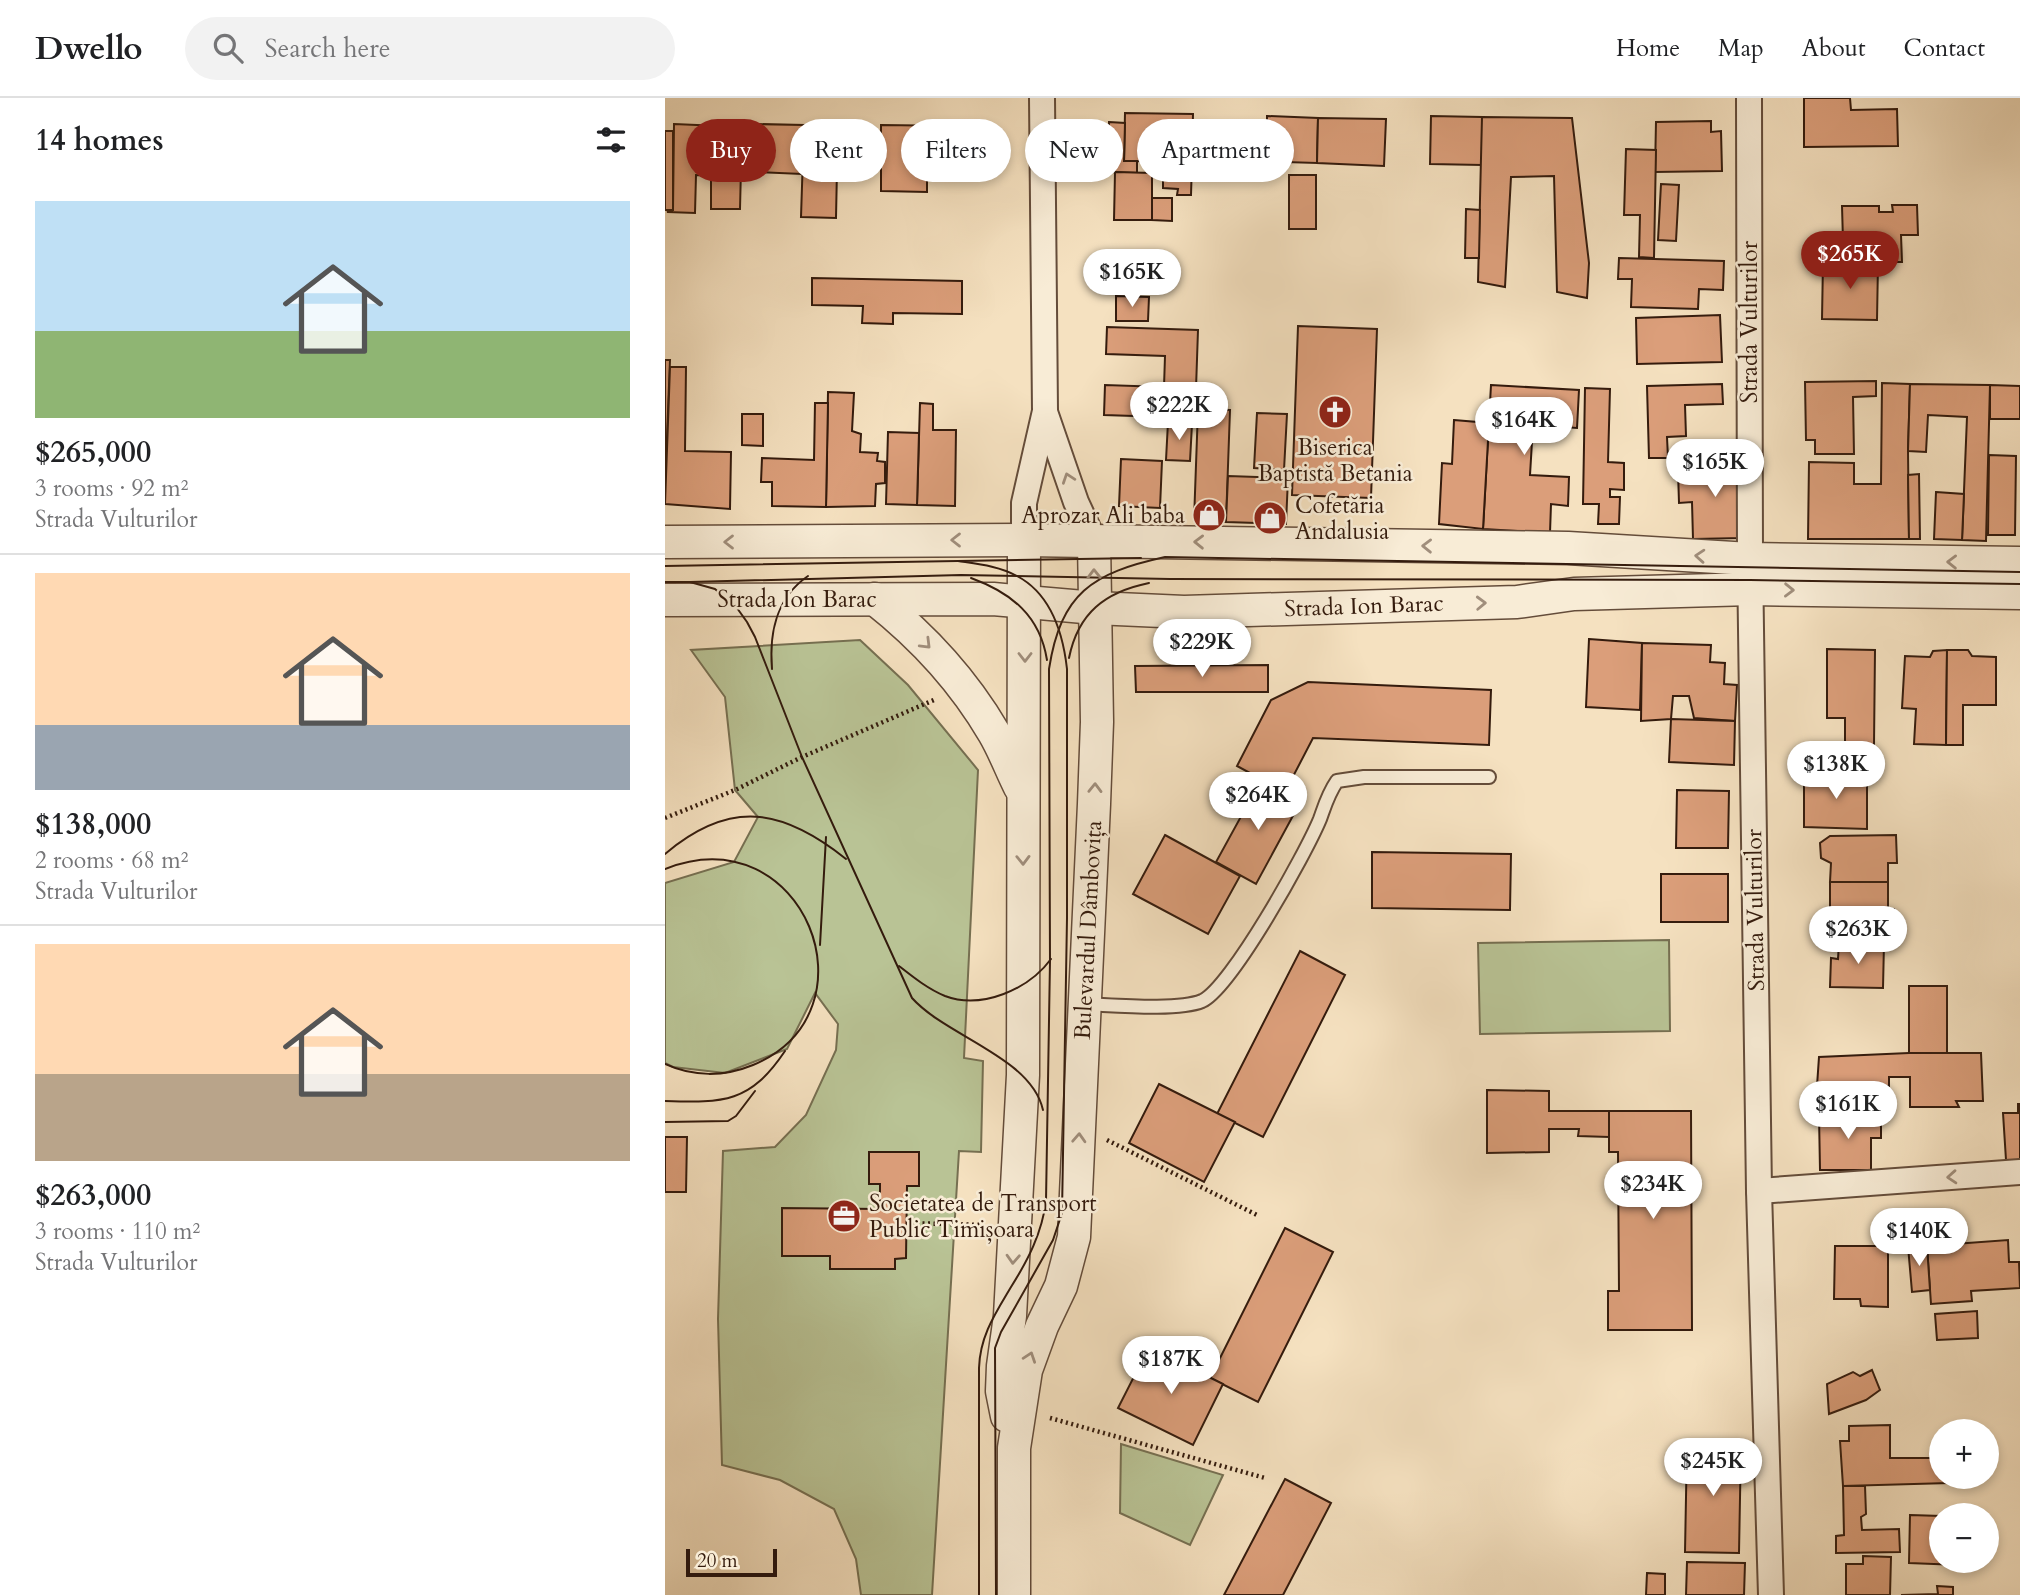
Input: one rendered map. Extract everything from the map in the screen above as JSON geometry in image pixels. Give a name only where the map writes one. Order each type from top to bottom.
[{"type":"street","name":"Bulevardul Dâmbovița","points":[[1014,1448],[1002,1391],[1010,1316],[1023,1075],[1024,503],[1045,411],[1042,98]]},
{"type":"street","name":"Strada Vulturilor","points":[[1749,98],[1750,574],[1759,1191],[1771,1595]]},
{"type":"street","name":"Bulevardul Dâmbovița","points":[[1014,1595],[1014,1448],[1026,1370],[1042,1326],[1061,1286],[1074,1237],[1096,732],[1094,541],[1076,502],[1045,411]]},
{"type":"street","name":"Strada Ion Barac","points":[[665,542],[1024,540],[1568,548],[1750,574],[2020,593]]},
{"type":"street","name":"Strada Ion Barac","points":[[665,600],[993,599],[1184,612],[1517,602],[1750,574],[2020,563]]},
{"type":"street","points":[[875,598],[934,651],[993,732],[1023,792]]},
{"type":"street","points":[[1759,1191],[2020,1172]]},
{"type":"lane","points":[[1085,1004],[1172,1005],[1196,1003],[1209,997],[1233,970],[1273,905],[1319,819],[1327,795],[1337,781],[1364,777],[1489,777]]},
{"type":"path","points":[[665,818],[735,790],[801,757],[945,695]]},
{"type":"path","points":[[1079,1126],[1257,1215]]},
{"type":"path","points":[[906,1223],[1015,1226]]},
{"type":"path","points":[[1020,1410],[1265,1478]]},
{"type":"green space","points":[[860,640],[908,685],[978,770],[964,1058],[983,1061],[981,1152],[959,1151],[932,1595],[861,1595],[856,1559],[834,1509],[780,1480],[722,1465],[718,1319],[723,1151],[775,1147],[806,1115],[836,1050],[838,1024],[815,993],[787,1049],[725,1073],[673,1067],[665,1063],[665,883],[734,862],[758,817],[735,790],[725,697],[691,650]]},
{"type":"green space","points":[[1669,940],[1670,1031],[1480,1034],[1478,943]]},
{"type":"green space","points":[[1121,1444],[1223,1475],[1190,1545],[1120,1513]]},
{"type":"building","points":[[1804,98],[1850,98],[1851,110],[1897,109],[1898,146],[1804,147]]},
{"type":"building","points":[[1125,113],[1193,114],[1193,119],[1137,119],[1137,161],[1124,161]]},
{"type":"building","points":[[1267,116],[1318,118],[1317,163],[1294,162],[1294,119],[1267,119]]},
{"type":"building","points":[[1431,116],[1482,117],[1482,165],[1430,164]]},
{"type":"building","points":[[1482,117],[1572,118],[1589,263],[1587,298],[1557,292],[1554,176],[1511,177],[1505,287],[1478,282]]},
{"type":"building","points":[[1318,118],[1386,119],[1384,166],[1317,163]]},
{"type":"building","points":[[1711,121],[1711,132],[1721,131],[1722,171],[1655,172],[1656,122]]},
{"type":"building","points":[[1123,123],[1124,161],[1137,161],[1137,173],[1123,173]]},
{"type":"building","points":[[674,124],[686,125],[686,182],[696,182],[695,213],[667,212],[673,210]]},
{"type":"building","points":[[776,124],[790,125],[790,174],[776,173]]},
{"type":"building","points":[[887,125],[901,125],[901,182],[927,182],[927,192],[881,191],[881,182],[887,182]]},
{"type":"building","points":[[665,131],[673,131],[673,210],[665,210]]},
{"type":"building","points":[[1626,149],[1656,150],[1654,258],[1639,257],[1640,215],[1624,215]]},
{"type":"building","points":[[1123,172],[1137,173],[1137,182],[1152,182],[1152,220],[1114,220],[1115,182],[1123,182]]},
{"type":"building","points":[[1294,175],[1316,175],[1316,229],[1289,229],[1289,182],[1294,182]]},
{"type":"building","points":[[711,182],[741,182],[740,209],[711,209]]},
{"type":"building","points":[[802,182],[837,182],[836,218],[801,217]]},
{"type":"building","points":[[1163,182],[1191,182],[1191,195],[1177,195],[1178,189],[1163,188]]},
{"type":"building","points":[[1661,184],[1679,185],[1676,241],[1658,240]]},
{"type":"building","points":[[1152,198],[1172,198],[1172,221],[1152,220]]},
{"type":"building","points":[[1892,205],[1917,205],[1918,235],[1901,235],[1902,262],[1832,262],[1832,241],[1843,241],[1842,206],[1879,206],[1879,212],[1893,212]]},
{"type":"building","points":[[1466,209],[1480,210],[1479,258],[1465,258]]},
{"type":"building","points":[[1619,258],[1724,261],[1723,290],[1699,289],[1698,309],[1631,307],[1632,279],[1618,279]]},
{"type":"building","points":[[1823,262],[1878,263],[1877,320],[1822,319]]},
{"type":"building","points":[[812,278],[962,281],[962,314],[893,313],[893,324],[862,323],[863,306],[812,305]]},
{"type":"building","points":[[1116,296],[1149,297],[1148,321],[1116,321]]},
{"type":"building","points":[[1720,315],[1722,362],[1637,364],[1636,318]]},
{"type":"building","name":"Biserica Baptistă Betania","points":[[1298,326],[1377,329],[1371,498],[1292,495]]},
{"type":"building","points":[[1107,327],[1198,330],[1195,418],[1104,415],[1105,385],[1164,387],[1165,356],[1106,354]]},
{"type":"building","points":[[665,360],[670,360],[665,489]]},
{"type":"building","points":[[670,367],[686,367],[685,451],[731,452],[730,509],[665,504]]},
{"type":"building","points":[[1876,381],[1876,396],[1853,397],[1854,454],[1815,454],[1815,440],[1806,440],[1805,382]]},
{"type":"building","points":[[1882,383],[1910,384],[1909,539],[1808,539],[1809,462],[1854,463],[1854,484],[1881,484]]},
{"type":"building","points":[[1722,384],[1723,404],[1685,405],[1686,436],[1667,437],[1668,458],[1649,458],[1647,386]]},
{"type":"building","points":[[1910,384],[1990,385],[1986,541],[1962,540],[1967,417],[1928,415],[1926,452],[1908,451]]},
{"type":"building","points":[[1491,385],[1579,390],[1577,428],[1533,425],[1530,475],[1569,477],[1568,506],[1551,504],[1550,533],[1483,529]]},
{"type":"building","points":[[1990,385],[2020,386],[2020,419],[1990,419]]},
{"type":"building","points":[[1585,388],[1610,389],[1608,462],[1624,463],[1624,490],[1610,489],[1610,497],[1620,497],[1619,524],[1598,524],[1599,504],[1583,504]]},
{"type":"building","points":[[828,392],[854,393],[852,431],[861,434],[860,452],[878,453],[877,461],[885,462],[885,483],[876,484],[875,506],[826,507]]},
{"type":"building","points":[[815,403],[828,403],[826,507],[772,506],[772,482],[761,482],[762,458],[814,460]]},
{"type":"building","points":[[920,403],[933,404],[933,430],[956,430],[955,506],[917,505]]},
{"type":"building","points":[[1198,409],[1230,410],[1226,522],[1194,521]]},
{"type":"building","points":[[1257,413],[1287,414],[1284,470],[1254,468]]},
{"type":"building","points":[[742,414],[763,414],[763,446],[742,445]]},
{"type":"building","points":[[1454,420],[1489,423],[1483,529],[1439,524],[1442,463],[1452,464]]},
{"type":"building","points":[[1168,422],[1192,424],[1190,461],[1166,460]]},
{"type":"building","points":[[888,432],[919,433],[917,505],[886,504]]},
{"type":"building","points":[[1989,455],[2016,456],[2015,535],[1988,535]]},
{"type":"building","points":[[1742,457],[1744,538],[1693,539],[1692,502],[1679,503],[1678,471],[1715,470],[1714,458]]},
{"type":"building","points":[[1121,459],[1162,461],[1160,508],[1119,506]]},
{"type":"building","points":[[1919,474],[1920,539],[1909,539],[1908,475]]},
{"type":"building","points":[[1228,476],[1288,478],[1286,524],[1226,522]]},
{"type":"building","points":[[1936,492],[1964,494],[1962,540],[1934,539]]},
{"type":"building","points":[[1589,639],[1642,643],[1640,710],[1586,707]]},
{"type":"building","points":[[1642,643],[1711,645],[1710,662],[1725,663],[1724,684],[1737,685],[1735,721],[1694,718],[1689,696],[1673,696],[1671,719],[1641,721]]},
{"type":"building","points":[[1827,649],[1875,650],[1874,745],[1845,744],[1845,718],[1827,718]]},
{"type":"building","points":[[1947,650],[1946,745],[1914,744],[1916,709],[1902,708],[1905,656],[1930,657],[1933,651]]},
{"type":"building","points":[[1947,650],[1968,650],[1972,656],[1996,657],[1996,705],[1963,705],[1963,745],[1946,745]]},
{"type":"building","points":[[1268,665],[1268,692],[1136,692],[1135,666]]},
{"type":"building","points":[[1308,682],[1491,690],[1489,745],[1313,738],[1285,792],[1237,766],[1271,700]]},
{"type":"building","points":[[1671,719],[1735,721],[1734,765],[1669,762]]},
{"type":"building","points":[[1804,774],[1867,775],[1867,829],[1804,827]]},
{"type":"building","points":[[1261,780],[1301,801],[1256,884],[1216,862]]},
{"type":"building","points":[[1677,790],[1729,791],[1728,848],[1676,848]]},
{"type":"building","points":[[1165,835],[1240,876],[1208,934],[1133,894]]},
{"type":"building","points":[[1896,835],[1897,863],[1888,863],[1888,882],[1830,882],[1831,863],[1821,858],[1820,843],[1830,836]]},
{"type":"building","points":[[1372,852],[1511,854],[1510,910],[1372,908]]},
{"type":"building","points":[[1661,874],[1728,874],[1728,922],[1661,922]]},
{"type":"building","points":[[1830,882],[1888,882],[1888,909],[1894,909],[1894,931],[1830,931]]},
{"type":"building","points":[[1839,942],[1884,943],[1883,988],[1830,987],[1831,958],[1838,959]]},
{"type":"building","points":[[1300,951],[1345,975],[1263,1137],[1217,1114]]},
{"type":"building","points":[[1909,986],[1947,986],[1947,1053],[1909,1053]]},
{"type":"building","points":[[1981,1053],[1983,1101],[1956,1101],[1959,1107],[1910,1107],[1910,1077],[1889,1077],[1889,1086],[1817,1086],[1819,1057]]},
{"type":"building","points":[[1159,1084],[1235,1122],[1204,1182],[1129,1143]]},
{"type":"building","points":[[1487,1090],[1549,1091],[1549,1111],[1609,1111],[1609,1137],[1578,1136],[1579,1129],[1549,1129],[1549,1152],[1487,1153]]},
{"type":"building","points":[[2018,1104],[2020,1160],[2006,1160],[2003,1113],[2018,1113]]},
{"type":"building","points":[[1609,1111],[1691,1111],[1692,1330],[1608,1330],[1608,1291],[1619,1291],[1618,1152],[1609,1152]]},
{"type":"building","points":[[1819,1115],[1881,1115],[1881,1138],[1871,1138],[1871,1170],[1820,1170]]},
{"type":"building","points":[[665,1137],[687,1137],[686,1192],[665,1192]]},
{"type":"building","name":"Societatea de Transport Public Timișoara","points":[[869,1152],[919,1152],[919,1186],[907,1186],[906,1258],[895,1259],[895,1269],[830,1269],[830,1256],[782,1256],[782,1208],[880,1209],[880,1184],[869,1184]]},
{"type":"building","points":[[1285,1228],[1333,1252],[1258,1402],[1210,1378]]},
{"type":"building","points":[[2008,1240],[2009,1262],[2019,1262],[2020,1288],[1971,1291],[1972,1301],[1931,1304],[1927,1246]]},
{"type":"building","points":[[1835,1246],[1888,1246],[1888,1307],[1861,1306],[1860,1299],[1834,1299]]},
{"type":"building","points":[[1908,1246],[1927,1246],[1930,1290],[1912,1292]]},
{"type":"building","points":[[1977,1311],[1978,1338],[1937,1340],[1935,1314]]},
{"type":"building","points":[[1149,1347],[1223,1384],[1193,1445],[1118,1408]]},
{"type":"building","points":[[1872,1370],[1880,1390],[1866,1400],[1829,1414],[1827,1384],[1853,1372],[1860,1376]]},
{"type":"building","points":[[1890,1425],[1890,1458],[1929,1458],[1929,1484],[1843,1486],[1840,1441],[1849,1441],[1849,1426]]},
{"type":"building","points":[[1687,1443],[1741,1444],[1739,1553],[1685,1552]]},
{"type":"building","points":[[1285,1479],[1331,1503],[1283,1595],[1224,1595]]},
{"type":"building","points":[[1843,1486],[1865,1486],[1866,1514],[1861,1517],[1862,1530],[1899,1529],[1900,1552],[1836,1553],[1836,1536],[1844,1535]]},
{"type":"building","points":[[1910,1515],[1929,1516],[1929,1564],[1909,1563]]},
{"type":"building","points":[[1863,1556],[1891,1557],[1890,1595],[1846,1595],[1846,1564],[1863,1564]]},
{"type":"building","points":[[1687,1562],[1745,1563],[1744,1595],[1686,1595]]},
{"type":"building","points":[[1647,1573],[1665,1574],[1665,1595],[1646,1595]]},
{"type":"building","points":[[1937,1586],[1953,1587],[1953,1595],[1901,1595],[1938,1594]]},
{"type":"tram line","points":[[979,1595],[980,1356],[989,1326],[1033,1246],[1046,1201],[1050,961],[1049,669],[1054,643],[1062,622],[1084,590],[1099,579],[1118,571],[1165,557],[2020,572]]},
{"type":"tram line","points":[[665,566],[1141,558]]},
{"type":"tram line","points":[[958,561],[1003,570],[1017,576],[1039,593],[1058,628],[1067,669],[1067,918],[1062,1213],[1053,1240],[1001,1332],[995,1348],[996,1595]]},
{"type":"tram line","points":[[690,582],[961,575],[1170,579],[1750,580],[2020,584]]},
{"type":"tram line","points":[[772,669],[772,642],[777,617],[788,595],[808,576]]},
{"type":"tram line","points":[[971,578],[999,591],[1022,608],[1038,631],[1047,660]]},
{"type":"tram line","points":[[665,582],[690,582],[715,589],[737,608],[755,637],[802,757],[912,998],[927,1012],[1006,1062],[1035,1092],[1043,1110]]},
{"type":"tram line","points":[[1069,658],[1079,629],[1096,607],[1119,592],[1149,583]]},
{"type":"tram line","points":[[665,854],[689,836],[712,824],[734,818],[756,817],[800,829],[846,859]]},
{"type":"tram line","points":[[820,945],[826,837]]},
{"type":"tram line","points":[[665,869],[714,859],[755,869],[788,893],[809,926],[818,965],[813,1004],[792,1039],[753,1065],[731,1072],[709,1074],[686,1071],[665,1064]]},
{"type":"tram line","points":[[899,966],[945,996],[974,1000],[1004,994],[1018,988],[1042,970],[1051,959]]},
{"type":"tram line","points":[[665,1101],[720,1100],[734,1096],[760,1081],[785,1051]]},
{"type":"tram line","points":[[665,1122],[728,1121],[736,1116],[755,1091]]},
{"type":"place","name":"Biserica Baptistă Betania","points":[[1335,412]]},
{"type":"place","name":"Aprozar Ali baba","points":[[1209,515]]},
{"type":"place","name":"Cofetăria Andalusia","points":[[1270,518]]},
{"type":"place","name":"Societatea de Transport Public Timișoara","points":[[844,1216]]}]
